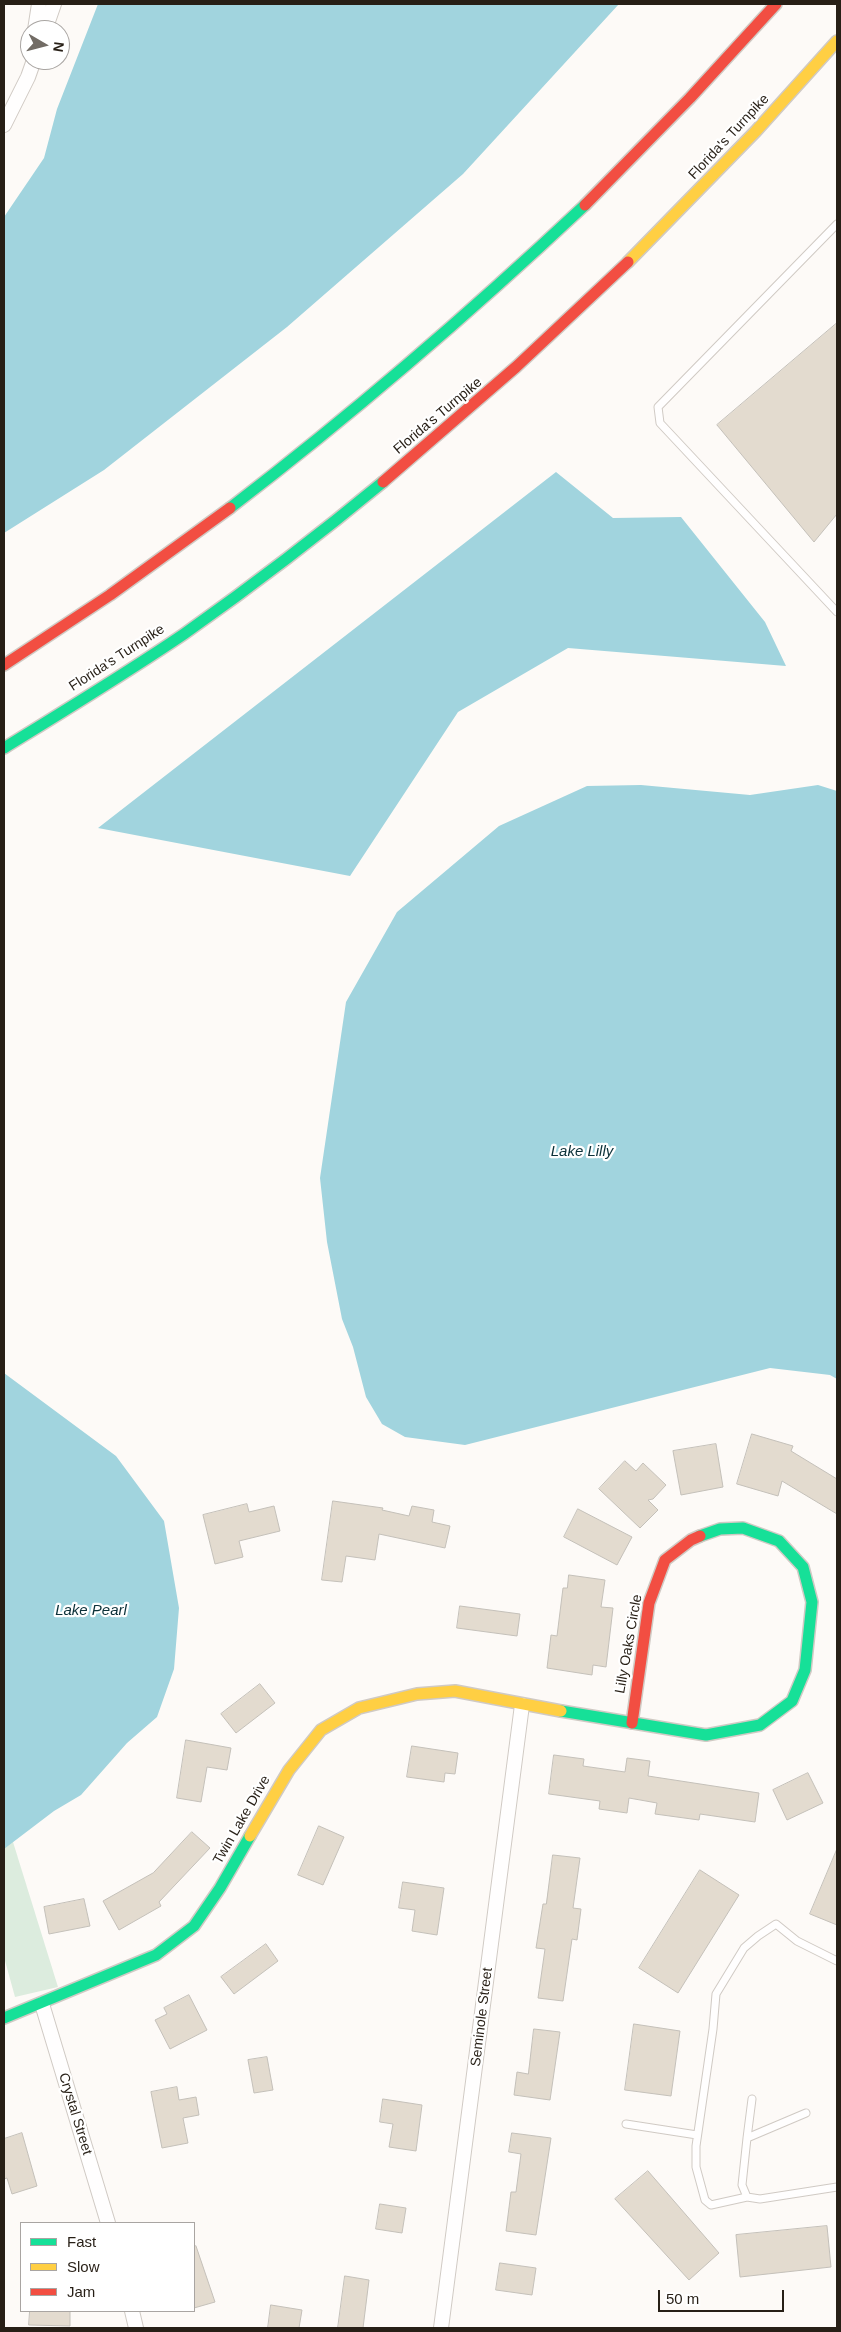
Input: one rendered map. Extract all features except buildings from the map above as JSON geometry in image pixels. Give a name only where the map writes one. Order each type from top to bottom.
[{"type":"main road","points":[[4,664],[73,620],[203,529],[335,427],[462,319],[590,202],[716,72],[776,4]]},
{"type":"main road","name":"Florida's Turnpike","points":[[4,748],[113,680],[238,595],[365,497],[484,398],[601,290],[718,171],[837,41]]},
{"type":"main road","name":"Lilly Oaks Circle","points":[[522,1705],[632,1723],[706,1735],[760,1725],[792,1701],[805,1670],[812,1602],[803,1567],[779,1541],[743,1528],[720,1529],[691,1540],[665,1560],[649,1604],[632,1723]]},
{"type":"main road","name":"Twin Lake Drive","points":[[4,2018],[42,2004],[156,1955],[194,1926],[220,1888],[289,1770],[321,1730],[359,1708],[417,1694],[455,1692],[522,1705]]},
{"type":"street","points":[[37,20],[39,4]]},
{"type":"street","points":[[48,20],[54,4]]},
{"type":"street","points":[[4,125],[30,70]]},
{"type":"street","name":"Seminole Street","points":[[441,2328],[522,1705]]},
{"type":"street","name":"Crystal Street","points":[[42,2004],[108,2222]]},
{"type":"street","points":[[132,2312],[136,2328]]},
{"type":"lane","points":[[836,228],[658,406],[660,422],[837,612]]},
{"type":"lane","points":[[837,1961],[798,1941],[776,1924],[744,1948],[716,1994],[698,2135],[696,2167],[705,2200],[710,2205],[747,2198],[760,2199],[837,2187]]},
{"type":"lane","points":[[747,2198],[742,2185],[752,2100]]},
{"type":"lane","points":[[747,2138],[806,2113]]},
{"type":"lane","points":[[626,2124],[698,2135]]},
{"type":"green space","points":[[4,1813],[58,1987],[15,1997],[4,1957]]},
{"type":"water","points":[[98,4],[619,4],[463,174],[287,327],[104,470],[4,533],[4,217],[44,158],[57,109]]},
{"type":"water","points":[[556,472],[613,518],[681,517],[765,622],[786,666],[568,648],[458,712],[350,876],[98,828]]},
{"type":"water","name":"Lake Lilly","points":[[641,785],[750,795],[818,785],[837,791],[837,1379],[830,1375],[770,1368],[465,1445],[405,1437],[382,1424],[366,1397],[353,1347],[342,1319],[327,1242],[320,1178],[346,1002],[397,912],[499,826],[587,786]]},
{"type":"water","name":"Lake Pearl","points":[[4,1373],[116,1456],[164,1521],[179,1608],[174,1669],[157,1717],[127,1743],[81,1795],[54,1811],[4,1849]]},
{"type":"traffic: fast","points":[[230,508],[367,399],[499,284],[585,205]]},
{"type":"traffic: fast","points":[[4,748],[184,634],[285,560],[383,482]]},
{"type":"traffic: fast","points":[[561,1711],[706,1735],[760,1725],[792,1701],[805,1670],[812,1602],[803,1567],[779,1541],[743,1528],[720,1529],[700,1536]]},
{"type":"traffic: fast","points":[[4,2018],[156,1955],[194,1926],[220,1888],[250,1836]]},
{"type":"traffic: slow","points":[[628,262],[756,131],[837,41]]},
{"type":"traffic: slow","points":[[250,1836],[289,1770],[321,1730],[359,1708],[417,1694],[455,1691],[561,1711]]},
{"type":"traffic: jam","points":[[585,205],[690,98],[776,4]]},
{"type":"traffic: jam","points":[[383,482],[516,367],[628,262]]},
{"type":"traffic: jam","points":[[4,665],[110,595],[230,508]]},
{"type":"traffic: jam","points":[[632,1723],[649,1603],[665,1560],[691,1540],[700,1536]]}]
